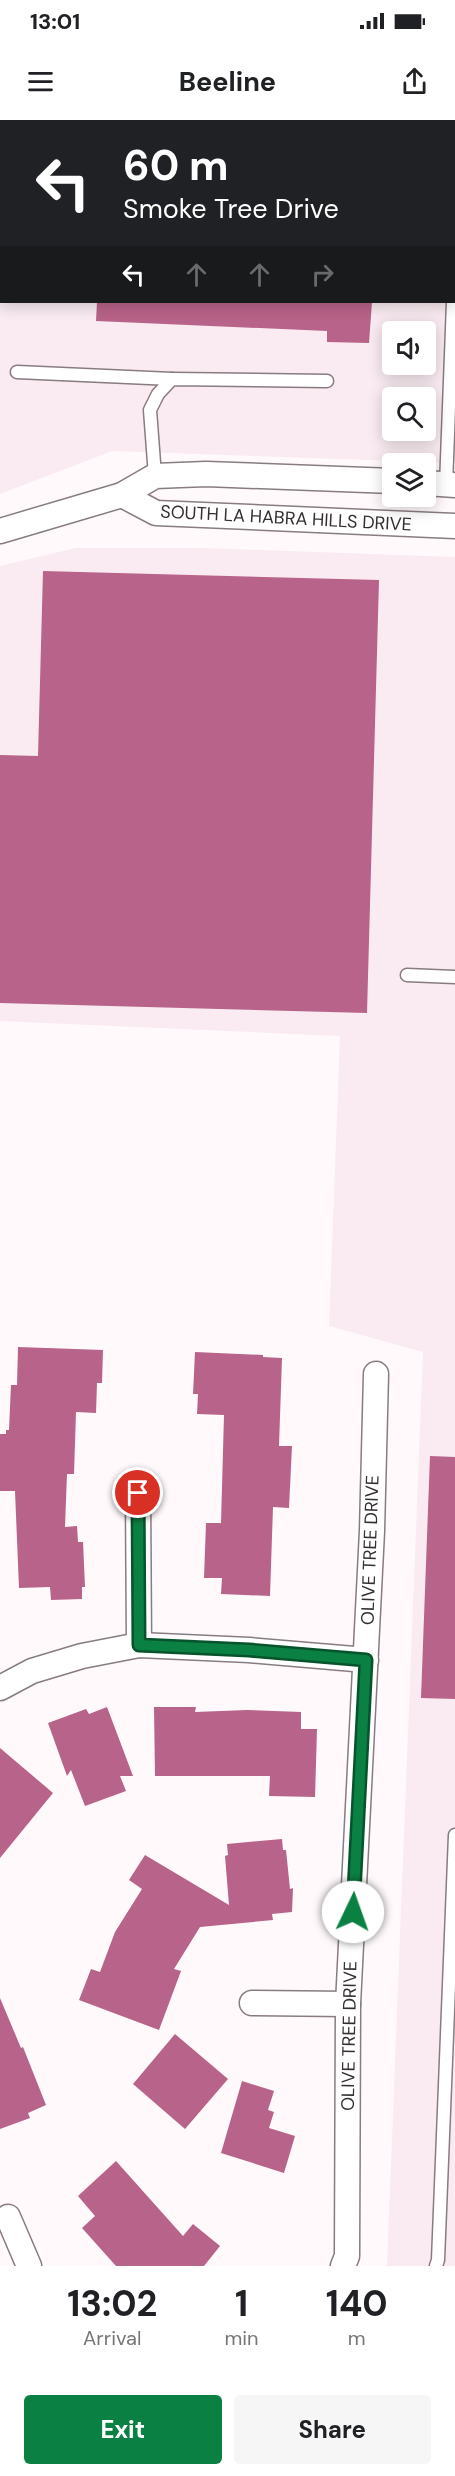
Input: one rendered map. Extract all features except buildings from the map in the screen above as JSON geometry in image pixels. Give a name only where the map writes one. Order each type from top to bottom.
[{"type":"street","name":"SOUTH LA HABRA HILLS DRIVE","points":[[0,531],[122,495],[155,476],[206,474],[382,482]]},
{"type":"street","name":"SOUTH LA HABRA HILLS DRIVE","points":[[122,495],[156,513],[455,526]]},
{"type":"street","name":"OLIVE TREE DRIVE","points":[[344,2266],[347,2256],[348,2004],[372,1531],[375,1374]]},
{"type":"street","points":[[138,1493],[139,1645]]},
{"type":"street","points":[[0,1688],[32,1671],[82,1656],[139,1645],[249,1650],[366,1660]]},
{"type":"street","points":[[252,2003],[348,2004]]},
{"type":"street","points":[[8,2217],[29,2266]]},
{"type":"lane","points":[[442,484],[453,303]]},
{"type":"lane","points":[[17,372],[172,379],[327,381]]},
{"type":"lane","points":[[155,476],[150,410],[158,394],[172,379]]},
{"type":"lane","points":[[407,975],[455,977]]},
{"type":"lane","points":[[436,2266],[452,2019],[455,1835]]},
{"type":"shaded area","points":[[0,303],[455,303],[455,463],[436,462],[436,453],[382,453],[382,460],[112,451],[0,494]]},
{"type":"shaded area","points":[[76,548],[202,548],[455,557],[455,2266],[387,2266],[423,1352],[329,1326],[340,1036],[0,1021],[0,566]]},
{"type":"route","points":[[138,1493],[139,1645],[249,1650],[366,1660],[353,1912]]}]
